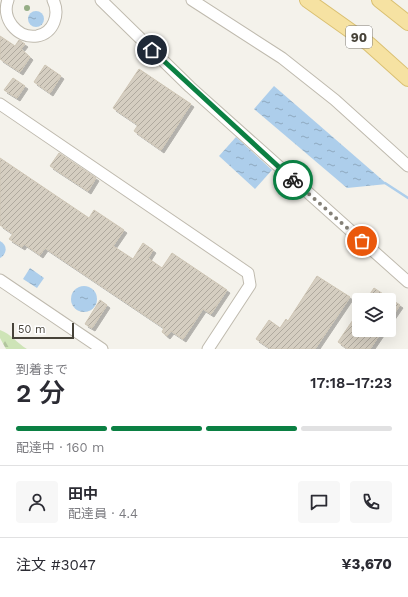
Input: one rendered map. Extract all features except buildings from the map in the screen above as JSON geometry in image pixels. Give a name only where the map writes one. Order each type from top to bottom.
[{"type":"main road","name":"90","points":[[307,0],[369,44],[408,79]]},
{"type":"main road","points":[[379,0],[408,23]]},
{"type":"street","points":[[8,0],[5,8],[6,16],[9,23],[14,28]]},
{"type":"street","points":[[0,21],[29,35],[37,36],[46,33],[55,20],[57,12],[53,0]]},
{"type":"street","points":[[101,0],[190,87],[408,282]]},
{"type":"street","points":[[192,0],[282,58],[335,100],[408,166]]},
{"type":"street","points":[[0,104],[248,273],[250,285],[208,349]]},
{"type":"street","points":[[0,280],[102,349]]},
{"type":"green space","points":[[0,330],[27,349],[6,349],[0,338]]},
{"type":"water","points":[[33,11],[39,11],[44,16],[42,25],[39,27],[33,27],[28,22],[28,16]]},
{"type":"water","points":[[274,86],[387,184],[347,188],[254,109]]},
{"type":"water","points":[[236,137],[272,170],[255,189],[219,156]]},
{"type":"water","points":[[0,241],[3,243],[6,250],[0,258]]},
{"type":"water","points":[[30,268],[44,278],[37,288],[23,279]]},
{"type":"water","points":[[84,286],[93,290],[97,299],[93,308],[84,312],[75,308],[71,299],[75,290]]},
{"type":"waterway","points":[[385,183],[408,198]]},
{"type":"way so far","points":[[293,180],[362,241]]},
{"type":"route","points":[[152,50],[159,55],[190,87],[293,180]]}]
